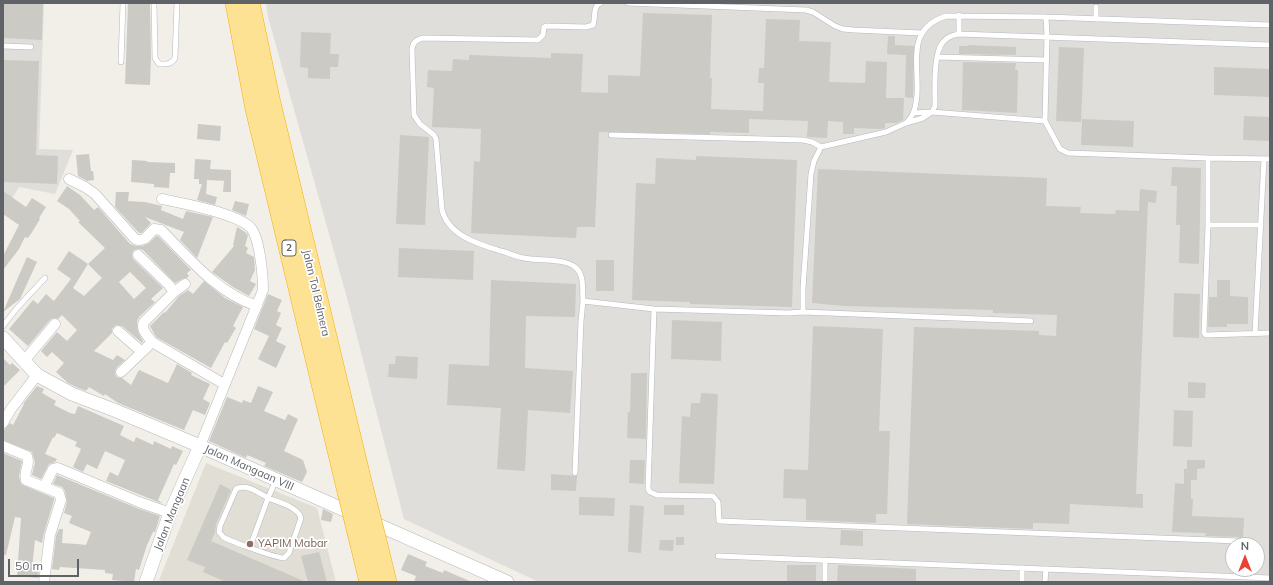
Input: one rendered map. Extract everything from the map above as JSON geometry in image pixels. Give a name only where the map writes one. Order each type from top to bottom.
[{"type":"highway","name":"Jalan Tol Belmera","points":[[235,3],[255,109],[369,543],[387,582]]},
{"type":"highway","name":"Jalan Tol Belmera","points":[[250,3],[356,491]]},
{"type":"highway","name":"Jalan Tol Belmera","points":[[369,543],[369,582]]},
{"type":"street","points":[[69,179],[95,194],[136,239],[145,239],[154,229],[161,230],[217,284],[235,296],[257,306]]},
{"type":"street","points":[[162,199],[223,214],[236,219],[250,228],[259,250],[263,277],[262,290],[257,306],[200,446]]},
{"type":"street","points":[[138,255],[174,292]]},
{"type":"street","points":[[185,284],[174,292],[144,322],[142,325],[143,328],[152,342],[224,384]]},
{"type":"street","points":[[24,361],[55,324]]},
{"type":"street","points":[[118,331],[142,352]]},
{"type":"street","points":[[121,372],[152,342]]},
{"type":"street","name":"Jalan Mangaan VIII","points":[[5,345],[38,375],[72,394],[200,446],[507,582]]},
{"type":"street","points":[[3,423],[11,409],[38,375]]},
{"type":"street","points":[[3,446],[28,456],[29,464],[25,474],[26,480],[59,493],[62,500],[50,535],[44,582]]},
{"type":"street","name":"Jalan Mangaan","points":[[146,582],[170,513],[200,446]]},
{"type":"street","points":[[44,487],[53,469],[58,468],[139,502],[170,513]]},
{"type":"lane","points":[[120,62],[123,3]]},
{"type":"lane","points":[[154,3],[154,58],[159,64],[168,64],[172,62],[174,58],[177,3]]},
{"type":"lane","points":[[575,473],[583,301],[582,279],[574,266],[567,262],[524,258],[474,243],[453,228],[444,219],[436,139],[434,135],[420,124],[414,115],[412,49],[413,43],[423,38],[538,40],[543,35],[544,27],[546,26],[586,27],[593,25],[596,7],[601,3]]},
{"type":"lane","points":[[628,3],[806,10],[813,12],[835,26],[843,29],[921,33]]},
{"type":"lane","points":[[1096,7],[1096,19]]},
{"type":"lane","points":[[959,15],[959,34]]},
{"type":"lane","points":[[906,123],[914,113],[916,104],[918,44],[921,33],[936,19],[946,16],[1046,17],[1270,25]]},
{"type":"lane","points":[[1046,17],[1047,60],[1045,121],[1060,148],[1068,153],[1270,159]]},
{"type":"lane","points":[[611,135],[803,140],[812,142],[821,147],[886,132],[906,123],[923,118],[932,112],[935,106],[937,52],[944,40],[950,36],[959,34],[1270,45]]},
{"type":"lane","points":[[3,46],[31,47]]},
{"type":"lane","points":[[937,57],[1047,60]]},
{"type":"lane","points":[[914,113],[932,112],[1045,121]]},
{"type":"lane","points":[[803,312],[803,288],[811,174],[814,161],[821,147]]},
{"type":"lane","points":[[1208,158],[1208,225],[1204,333],[1206,335],[1255,332],[1270,333]]},
{"type":"lane","points":[[1255,332],[1264,159]]},
{"type":"lane","points":[[1208,225],[1261,225]]},
{"type":"lane","points":[[3,326],[45,278]]},
{"type":"lane","points":[[583,301],[654,309],[788,313],[803,312],[1031,321]]},
{"type":"lane","points":[[654,309],[648,489],[650,492],[657,495],[713,496],[718,502],[719,521],[1225,540]]},
{"type":"lane","points":[[250,547],[276,480]]},
{"type":"lane","points":[[240,487],[246,487],[295,510],[300,513],[301,518],[289,553],[284,558],[278,558],[250,547],[223,537],[219,532],[220,526],[236,489],[240,487]]},
{"type":"lane","points":[[718,556],[1270,578]]},
{"type":"lane","points":[[825,560],[825,582]]},
{"type":"lane","points":[[1022,568],[1022,582]]},
{"type":"lane","points":[[1045,582],[1046,569]]},
{"type":"shaded area","points":[[3,3],[44,3],[39,149],[73,150],[55,194],[19,187],[3,213]]},
{"type":"shaded area","points":[[266,3],[1270,3],[1270,582],[539,582],[404,519],[347,298],[268,17]]},
{"type":"shaded area","name":"YAPIM Mabar","points":[[206,463],[317,508],[336,582],[165,582],[159,580]]},
{"type":"building","points":[[3,3],[43,3],[42,40],[3,38]]},
{"type":"building","points":[[128,4],[150,4],[150,85],[125,84]]},
{"type":"building","points":[[643,13],[712,15],[710,78],[712,78],[711,109],[763,111],[764,83],[758,83],[759,68],[764,68],[766,19],[800,20],[799,41],[831,42],[829,82],[865,83],[866,61],[887,62],[886,98],[904,98],[903,120],[896,123],[885,123],[885,128],[880,129],[854,128],[854,134],[843,134],[843,122],[828,121],[827,138],[807,137],[808,121],[749,119],[749,133],[710,132],[710,134],[599,132],[595,227],[577,227],[576,238],[471,233],[474,161],[480,162],[481,129],[432,127],[434,88],[427,87],[428,70],[452,71],[453,59],[469,60],[469,55],[551,58],[551,53],[583,54],[581,92],[608,93],[608,75],[640,76]]},
{"type":"building","points":[[301,32],[331,33],[330,54],[339,54],[338,67],[330,67],[330,79],[308,78],[308,68],[300,67]]},
{"type":"building","points":[[888,36],[895,36],[895,45],[914,46],[913,98],[905,97],[906,55],[887,54]]},
{"type":"building","points":[[959,46],[1016,47],[1016,55],[959,54]]},
{"type":"building","points":[[1059,47],[1084,48],[1081,122],[1056,121]]},
{"type":"building","points":[[3,60],[39,61],[36,155],[58,156],[57,184],[3,182]]},
{"type":"building","points":[[963,62],[1016,63],[1015,70],[1018,70],[1017,113],[962,110]]},
{"type":"building","points":[[1214,67],[1270,69],[1270,97],[1214,95]]},
{"type":"building","points":[[1244,116],[1270,117],[1270,141],[1243,140]]},
{"type":"building","points":[[1082,119],[1134,121],[1133,147],[1081,145]]},
{"type":"building","points":[[198,124],[221,126],[220,141],[197,139]]},
{"type":"building","points":[[400,135],[429,137],[425,225],[396,224]]},
{"type":"building","points":[[89,154],[91,171],[93,171],[94,180],[87,181],[78,176],[76,155]]},
{"type":"building","points":[[696,156],[797,160],[792,307],[690,304],[690,302],[632,300],[636,183],[655,184],[656,158],[696,160]]},
{"type":"building","points":[[195,159],[211,160],[210,169],[231,170],[231,192],[223,192],[224,181],[228,181],[207,180],[206,194],[217,197],[215,205],[197,200],[202,184],[199,184],[199,179],[194,179]]},
{"type":"building","points":[[132,160],[175,163],[175,173],[170,173],[169,188],[154,187],[154,184],[131,182]]},
{"type":"building","points":[[1172,167],[1201,168],[1199,264],[1179,263],[1180,225],[1176,225],[1177,186],[1171,186]]},
{"type":"building","points":[[818,169],[1047,178],[1046,206],[1081,207],[1080,213],[1115,214],[1116,210],[1139,211],[1140,189],[1157,191],[1156,203],[1148,202],[1136,494],[1143,494],[1143,508],[1070,504],[1069,524],[1033,523],[1033,529],[907,524],[914,327],[1039,331],[1039,335],[1056,336],[1057,315],[993,313],[993,310],[844,306],[812,303]]},
{"type":"building","points":[[67,186],[80,195],[94,210],[98,207],[130,244],[143,246],[158,236],[191,270],[187,273],[189,276],[187,278],[175,283],[143,250],[134,250],[132,254],[133,259],[163,288],[151,299],[155,302],[139,317],[137,322],[138,332],[143,341],[142,343],[122,326],[116,325],[112,329],[112,333],[94,351],[113,360],[117,355],[125,360],[116,368],[115,374],[117,377],[122,378],[131,385],[139,370],[168,383],[177,364],[192,373],[191,375],[210,384],[203,399],[210,403],[205,415],[193,410],[184,430],[118,403],[105,394],[104,396],[89,387],[86,391],[76,387],[68,383],[56,372],[64,363],[52,352],[47,357],[41,351],[57,332],[67,341],[77,330],[62,315],[58,319],[53,318],[50,320],[28,346],[9,329],[33,300],[38,304],[46,294],[54,301],[71,279],[57,269],[69,251],[88,264],[105,248],[78,222],[80,221],[69,209],[57,201]],"holes":[[[88,264],[102,278],[84,296],[73,288]],[[130,272],[146,288],[134,299],[119,282]]]},
{"type":"building","points":[[3,191],[26,207],[32,198],[46,207],[28,238],[25,237],[19,249],[3,270],[3,256],[19,225],[3,214]]},
{"type":"building","points":[[116,192],[129,192],[128,201],[145,202],[162,206],[161,210],[183,219],[186,211],[213,217],[197,258],[180,240],[184,232],[145,217],[151,223],[142,233],[139,233],[115,207]]},
{"type":"building","points":[[235,201],[249,204],[246,216],[232,210]]},
{"type":"building","points":[[237,227],[248,235],[245,246],[248,248],[246,253],[254,257],[255,270],[250,281],[256,284],[249,296],[212,272],[234,246]]},
{"type":"building","points":[[399,248],[474,251],[473,280],[398,277]]},
{"type":"building","points":[[27,257],[37,262],[20,299],[3,312]]},
{"type":"building","points":[[596,260],[614,260],[614,291],[596,291]]},
{"type":"building","points":[[491,280],[576,284],[575,317],[526,316],[525,368],[573,371],[570,413],[528,410],[525,471],[497,469],[501,408],[447,405],[449,364],[489,366]]},
{"type":"building","points":[[1217,280],[1230,280],[1230,296],[1248,297],[1248,324],[1227,324],[1227,327],[1208,327],[1209,297],[1217,297]]},
{"type":"building","points":[[204,281],[225,298],[243,307],[233,326],[236,328],[227,343],[225,342],[211,368],[156,337],[150,326],[164,312],[165,313],[179,296],[188,290],[193,294]]},
{"type":"building","points":[[1174,293],[1200,294],[1199,338],[1173,337]]},
{"type":"building","points":[[268,294],[282,300],[277,311],[281,313],[276,325],[282,328],[276,341],[286,346],[276,368],[258,359],[269,336],[254,329]]},
{"type":"building","points":[[672,320],[722,322],[721,361],[671,359]]},
{"type":"building","points":[[813,326],[883,329],[879,431],[890,431],[887,514],[876,514],[876,523],[806,520],[806,499],[783,498],[784,469],[808,470]]},
{"type":"building","points":[[396,356],[418,357],[417,379],[388,377],[389,364],[395,364]]},
{"type":"building","points":[[3,358],[10,365],[12,363],[20,370],[3,387]]},
{"type":"building","points":[[631,373],[647,373],[646,439],[627,438],[628,412],[630,412]]},
{"type":"building","points":[[1188,382],[1206,383],[1205,398],[1188,398]]},
{"type":"building","points":[[37,386],[44,389],[42,393],[56,401],[54,405],[70,413],[75,414],[78,406],[124,426],[120,435],[134,442],[136,437],[153,445],[154,441],[171,449],[172,446],[183,451],[176,465],[174,464],[158,500],[163,504],[106,481],[110,472],[118,476],[125,460],[105,451],[97,469],[87,464],[83,472],[73,467],[81,449],[75,446],[77,442],[57,433],[54,438],[53,437],[45,454],[57,459],[55,462],[49,464],[41,479],[32,475],[35,462],[32,452],[3,440],[3,431],[10,423],[13,425],[23,404]]},
{"type":"building","points":[[258,386],[273,392],[264,411],[285,420],[288,414],[298,419],[284,451],[303,460],[307,472],[302,482],[264,466],[266,463],[247,455],[246,458],[209,441],[227,397],[242,403],[243,400],[251,403]]},
{"type":"building","points":[[701,393],[718,394],[714,484],[679,483],[682,416],[690,417],[691,403],[700,403]]},
{"type":"building","points":[[1174,410],[1193,411],[1192,447],[1173,446]]},
{"type":"building","points":[[3,453],[22,461],[19,476],[21,484],[54,498],[42,543],[35,540],[32,569],[39,569],[38,578],[17,576],[21,518],[15,517],[6,555],[3,555]]},
{"type":"building","points":[[630,460],[645,460],[644,484],[629,483]]},
{"type":"building","points":[[1187,460],[1205,460],[1205,468],[1197,469],[1197,480],[1191,480],[1191,499],[1193,499],[1192,516],[1244,518],[1243,537],[1205,536],[1206,533],[1172,532],[1175,483],[1184,484],[1184,469],[1187,469]]},
{"type":"building","points":[[551,474],[577,476],[576,491],[551,490]]},
{"type":"building","points":[[57,475],[160,516],[155,532],[153,532],[147,545],[139,570],[136,569],[134,582],[112,580],[113,574],[105,573],[105,570],[60,567],[59,570],[52,569],[56,536],[59,529],[63,529],[62,543],[86,545],[91,532],[69,523],[72,516],[64,513],[67,502],[65,491],[62,487],[53,484]]},
{"type":"building","points":[[220,484],[231,490],[216,524],[215,533],[211,541],[306,582],[226,582],[203,572],[205,567],[187,560]]},
{"type":"building","points":[[579,497],[615,498],[614,516],[579,515]]},
{"type":"building","points":[[630,505],[644,506],[641,553],[628,552]]},
{"type":"building","points":[[664,505],[684,505],[684,515],[664,515]]},
{"type":"building","points":[[323,509],[333,514],[331,522],[321,520]]},
{"type":"building","points":[[841,530],[863,531],[863,546],[840,545]]},
{"type":"building","points":[[676,537],[684,537],[684,545],[676,545]]},
{"type":"building","points":[[660,540],[674,540],[673,551],[659,550]]},
{"type":"building","points":[[319,552],[327,582],[308,582],[301,556]]},
{"type":"building","points":[[408,554],[427,562],[425,566],[443,573],[444,570],[472,582],[414,582],[416,576],[401,570]]},
{"type":"building","points":[[787,565],[816,565],[816,582],[787,582]]},
{"type":"building","points":[[838,565],[916,569],[916,582],[837,582]]},
{"type":"place","name":"YAPIM Mabar","points":[[250,544]]}]
